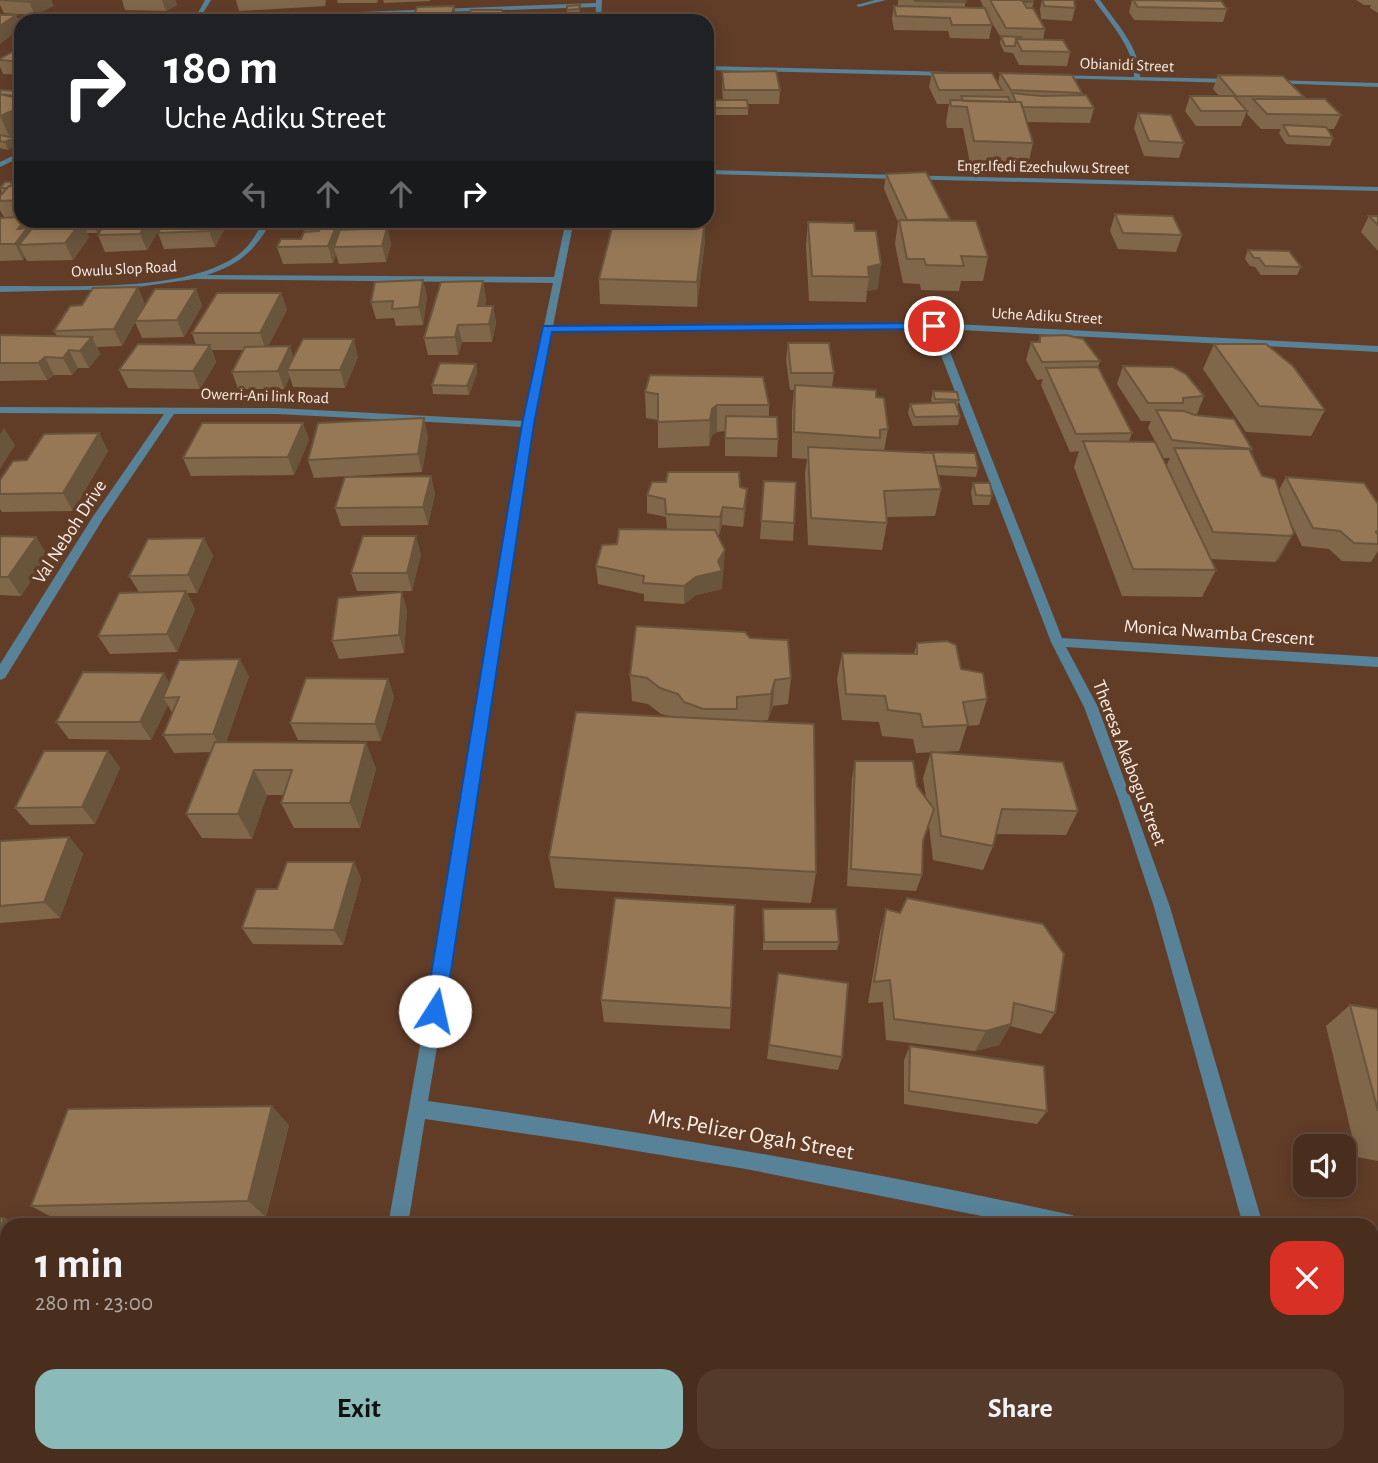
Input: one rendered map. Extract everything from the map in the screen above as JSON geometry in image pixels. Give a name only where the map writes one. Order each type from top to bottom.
[{"type":"street","points":[[437,10],[439,0]]},
{"type":"street","points":[[859,5],[883,0]]},
{"type":"street","points":[[1097,0],[1139,68],[1137,79]]},
{"type":"street","points":[[383,14],[599,3]]},
{"type":"street","points":[[714,68],[956,74]]},
{"type":"street","name":"Obianidi Street","points":[[1040,76],[1244,82]]},
{"type":"street","points":[[1258,82],[1378,85]]},
{"type":"street","name":"Engr.Ifedi Ezechukwu Street","points":[[714,172],[1378,189]]},
{"type":"street","name":"Owulu Slop Road","points":[[0,289],[169,282],[198,278],[239,258],[253,246],[263,228]]},
{"type":"street","points":[[399,1218],[528,424],[569,228]]},
{"type":"street","points":[[198,278],[559,280]]},
{"type":"street","name":"Uche Adiku Street","points":[[547,328],[934,326],[1378,349]]},
{"type":"street","name":"Theresa Akabogu Street","points":[[934,326],[1057,642],[1091,707],[1125,798],[1162,907],[1251,1218]]},
{"type":"street","name":"Owerri-Ani link Road","points":[[0,410],[172,409],[528,424]]},
{"type":"street","name":"Val Neboh Drive","points":[[0,675],[98,518],[172,409]]},
{"type":"street","name":"Monica Nwamba Crescent","points":[[1057,642],[1378,662]]},
{"type":"street","points":[[0,650],[16,649]]},
{"type":"street","name":"Mrs.Pelizer Ogah Street","points":[[418,1108],[595,1132],[904,1186],[1042,1218]]},
{"type":"building","points":[[0,0],[35,0],[29,2]]},
{"type":"building","points":[[965,0],[966,2],[915,1]]},
{"type":"building","points":[[990,0],[1033,0],[1023,2],[1027,8],[1033,8],[1045,29],[1006,28]]},
{"type":"building","points":[[1043,0],[1074,0],[1075,8],[1044,6]]},
{"type":"building","points":[[1133,0],[1221,1],[1227,9],[1138,7]]},
{"type":"building","points":[[580,5],[579,9],[567,10],[567,6]]},
{"type":"building","points":[[454,6],[452,14],[415,14],[417,7]]},
{"type":"building","points":[[894,6],[985,8],[992,25],[952,25],[950,18],[896,16]]},
{"type":"building","points":[[471,10],[502,10],[502,14],[470,14]]},
{"type":"building","points":[[0,15],[14,15],[14,16],[0,26]]},
{"type":"building","points":[[1001,36],[1022,39],[1016,39],[1015,46],[1005,46]]},
{"type":"building","points":[[1016,39],[1063,40],[1070,52],[1022,51]]},
{"type":"building","points":[[14,51],[14,61],[0,59]]},
{"type":"building","points":[[776,71],[780,90],[724,90],[722,72]]},
{"type":"building","points":[[932,73],[992,73],[1002,90],[939,90]]},
{"type":"building","points":[[1000,73],[1072,75],[1082,93],[1011,90]]},
{"type":"building","points":[[1218,75],[1283,76],[1304,97],[1236,96]]},
{"type":"building","points":[[0,90],[14,91],[14,96],[0,94]]},
{"type":"building","points":[[1012,93],[1042,96],[1086,95],[1094,108],[1022,107]]},
{"type":"building","points":[[0,94],[14,97],[14,110],[0,116]]},
{"type":"building","points":[[961,96],[1008,97],[1010,102],[963,101]]},
{"type":"building","points":[[1190,96],[1234,96],[1247,111],[1201,111]]},
{"type":"building","points":[[1253,99],[1325,99],[1341,115],[1267,114]]},
{"type":"building","points":[[714,100],[747,100],[748,108],[715,108]]},
{"type":"building","points":[[950,100],[1021,102],[1033,143],[974,141],[967,107],[951,106]]},
{"type":"building","points":[[1138,113],[1171,115],[1184,143],[1149,141]]},
{"type":"building","points":[[1283,125],[1326,127],[1333,138],[1289,136]]},
{"type":"building","points":[[0,135],[14,138],[0,141]]},
{"type":"building","points":[[926,172],[950,219],[907,220],[886,174]]},
{"type":"building","points":[[5,182],[13,182],[13,185],[0,188]]},
{"type":"building","points":[[9,186],[14,186],[14,200],[0,201],[0,196]]},
{"type":"building","points":[[1115,214],[1173,216],[1182,235],[1123,233]]},
{"type":"building","points":[[1369,216],[1378,216],[1378,225]]},
{"type":"building","points":[[14,217],[14,228],[27,228],[15,244],[0,244],[0,218]]},
{"type":"building","points":[[899,220],[976,221],[988,257],[961,256],[964,266],[926,265],[924,259],[907,259]]},
{"type":"building","points":[[808,222],[854,223],[855,231],[876,231],[881,264],[868,267],[869,277],[812,276]]},
{"type":"building","points":[[32,228],[77,228],[65,243],[19,245]]},
{"type":"building","points":[[102,228],[143,228],[140,234],[98,235]]},
{"type":"building","points":[[161,228],[211,228],[209,231],[158,233]]},
{"type":"building","points":[[320,228],[336,228],[328,246],[277,247],[281,239],[301,239],[304,232],[319,231]]},
{"type":"building","points":[[387,228],[382,246],[334,247],[340,230]]},
{"type":"building","points":[[612,228],[704,228],[697,282],[599,279]]},
{"type":"building","points":[[1248,250],[1289,251],[1301,267],[1265,266]]},
{"type":"building","points":[[423,280],[419,307],[392,309],[393,301],[371,302],[375,282]]},
{"type":"building","points":[[483,281],[478,306],[493,306],[489,324],[458,325],[455,337],[424,338],[441,282]]},
{"type":"building","points":[[138,287],[114,329],[54,331],[70,306],[82,305],[93,288]]},
{"type":"building","points":[[155,289],[196,289],[177,320],[135,321]]},
{"type":"building","points":[[217,293],[281,293],[260,333],[192,333]]},
{"type":"building","points":[[0,335],[92,337],[80,351],[69,350],[63,358],[45,357],[38,363],[0,363]]},
{"type":"building","points":[[1066,335],[1083,339],[1100,361],[1042,362],[1031,342],[1040,342],[1040,336]]},
{"type":"building","points":[[303,339],[354,339],[340,370],[287,370]]},
{"type":"building","points":[[788,343],[829,343],[834,373],[791,373]]},
{"type":"building","points":[[138,344],[210,345],[193,371],[119,370]]},
{"type":"building","points":[[1214,344],[1266,344],[1293,366],[1325,410],[1259,406]]},
{"type":"building","points":[[290,346],[278,371],[232,372],[245,347]]},
{"type":"building","points":[[440,363],[476,364],[467,386],[432,385]]},
{"type":"building","points":[[1123,366],[1173,367],[1186,374],[1204,396],[1183,398],[1183,403],[1148,403]]},
{"type":"building","points":[[1098,367],[1132,433],[1076,434],[1046,368]]},
{"type":"building","points":[[650,375],[763,377],[769,405],[717,405],[712,409],[710,420],[658,422],[658,394],[645,392]]},
{"type":"building","points":[[795,385],[876,390],[876,397],[884,398],[888,429],[880,430],[880,438],[794,432]]},
{"type":"building","points":[[933,391],[957,392],[959,400],[935,399]]},
{"type":"building","points":[[955,402],[960,416],[915,417],[910,404]]},
{"type":"building","points":[[1156,410],[1184,411],[1195,415],[1234,419],[1252,449],[1172,440]]},
{"type":"building","points":[[726,416],[777,417],[778,439],[725,438]]},
{"type":"building","points":[[424,418],[418,454],[308,460],[318,423]]},
{"type":"building","points":[[202,423],[303,423],[288,457],[183,458]]},
{"type":"building","points":[[99,433],[63,493],[0,494],[0,480],[13,461],[27,460],[44,434]]},
{"type":"building","points":[[1083,441],[1155,442],[1216,570],[1133,569]]},
{"type":"building","points":[[808,447],[933,453],[941,489],[884,491],[887,523],[811,518]]},
{"type":"building","points":[[1174,448],[1249,449],[1262,476],[1275,479],[1294,533],[1291,536],[1213,532]]},
{"type":"building","points":[[927,452],[975,453],[978,468],[936,466],[933,453]]},
{"type":"building","points":[[668,472],[739,472],[740,487],[747,489],[744,509],[723,507],[720,517],[666,514],[665,499],[647,495],[652,482],[666,482]]},
{"type":"building","points":[[431,476],[423,507],[335,508],[345,477]]},
{"type":"building","points":[[1286,477],[1364,483],[1378,504],[1378,544],[1354,543],[1340,531],[1313,528]]},
{"type":"building","points":[[764,481],[796,482],[794,523],[761,521]]},
{"type":"building","points":[[973,483],[990,483],[992,496],[976,495]]},
{"type":"building","points":[[619,529],[715,530],[725,550],[718,561],[722,571],[696,577],[684,586],[643,583],[644,576],[596,566],[602,545],[617,544]]},
{"type":"building","points":[[0,536],[36,537],[8,577],[0,577]]},
{"type":"building","points":[[363,536],[416,536],[407,573],[351,573]]},
{"type":"building","points":[[204,538],[188,575],[129,576],[148,539]]},
{"type":"building","points":[[186,591],[167,634],[98,636],[119,593]]},
{"type":"building","points":[[402,592],[399,635],[332,641],[338,598]]},
{"type":"building","points":[[636,626],[745,632],[750,638],[788,640],[791,678],[775,680],[771,694],[737,697],[737,709],[703,709],[684,702],[678,694],[660,688],[647,678],[630,675]]},
{"type":"building","points":[[947,641],[956,645],[961,669],[983,673],[987,699],[963,702],[968,725],[923,727],[920,714],[888,710],[885,696],[846,694],[842,653],[917,654],[917,643]]},
{"type":"building","points":[[240,659],[213,734],[163,735],[179,697],[163,698],[179,660]]},
{"type":"building","points":[[83,672],[164,673],[140,722],[56,722]]},
{"type":"building","points":[[306,678],[388,679],[375,724],[290,723]]},
{"type":"building","points":[[576,712],[814,724],[816,872],[549,857]]},
{"type":"building","points":[[215,742],[366,743],[350,803],[281,803],[292,770],[254,770],[238,814],[186,814]]},
{"type":"building","points":[[44,751],[108,751],[82,807],[15,808]]},
{"type":"building","points":[[931,752],[1063,762],[1078,811],[1002,809],[993,846],[941,836]]},
{"type":"building","points":[[855,761],[913,761],[917,786],[934,809],[923,841],[922,875],[851,869]]},
{"type":"building","points":[[69,837],[44,902],[0,906],[0,841]]},
{"type":"building","points":[[287,862],[354,862],[334,930],[242,928],[256,889],[277,889]]},
{"type":"building","points":[[615,898],[735,905],[731,1008],[601,1000]]},
{"type":"building","points":[[907,898],[1043,924],[1064,954],[1055,1013],[1014,1003],[1011,1024],[986,1031],[894,1019],[890,980],[874,982],[886,909],[900,913]]},
{"type":"building","points":[[763,909],[836,909],[839,942],[764,942]]},
{"type":"building","points":[[778,973],[848,983],[842,1057],[769,1045]]},
{"type":"building","points":[[1350,1005],[1378,1009],[1378,1111]]},
{"type":"building","points":[[910,1046],[1044,1066],[1047,1111],[909,1091]]},
{"type":"building","points":[[272,1106],[248,1201],[31,1206],[68,1109]]},
{"type":"route","points":[[435,1011],[528,424],[547,328],[934,326]]}]
